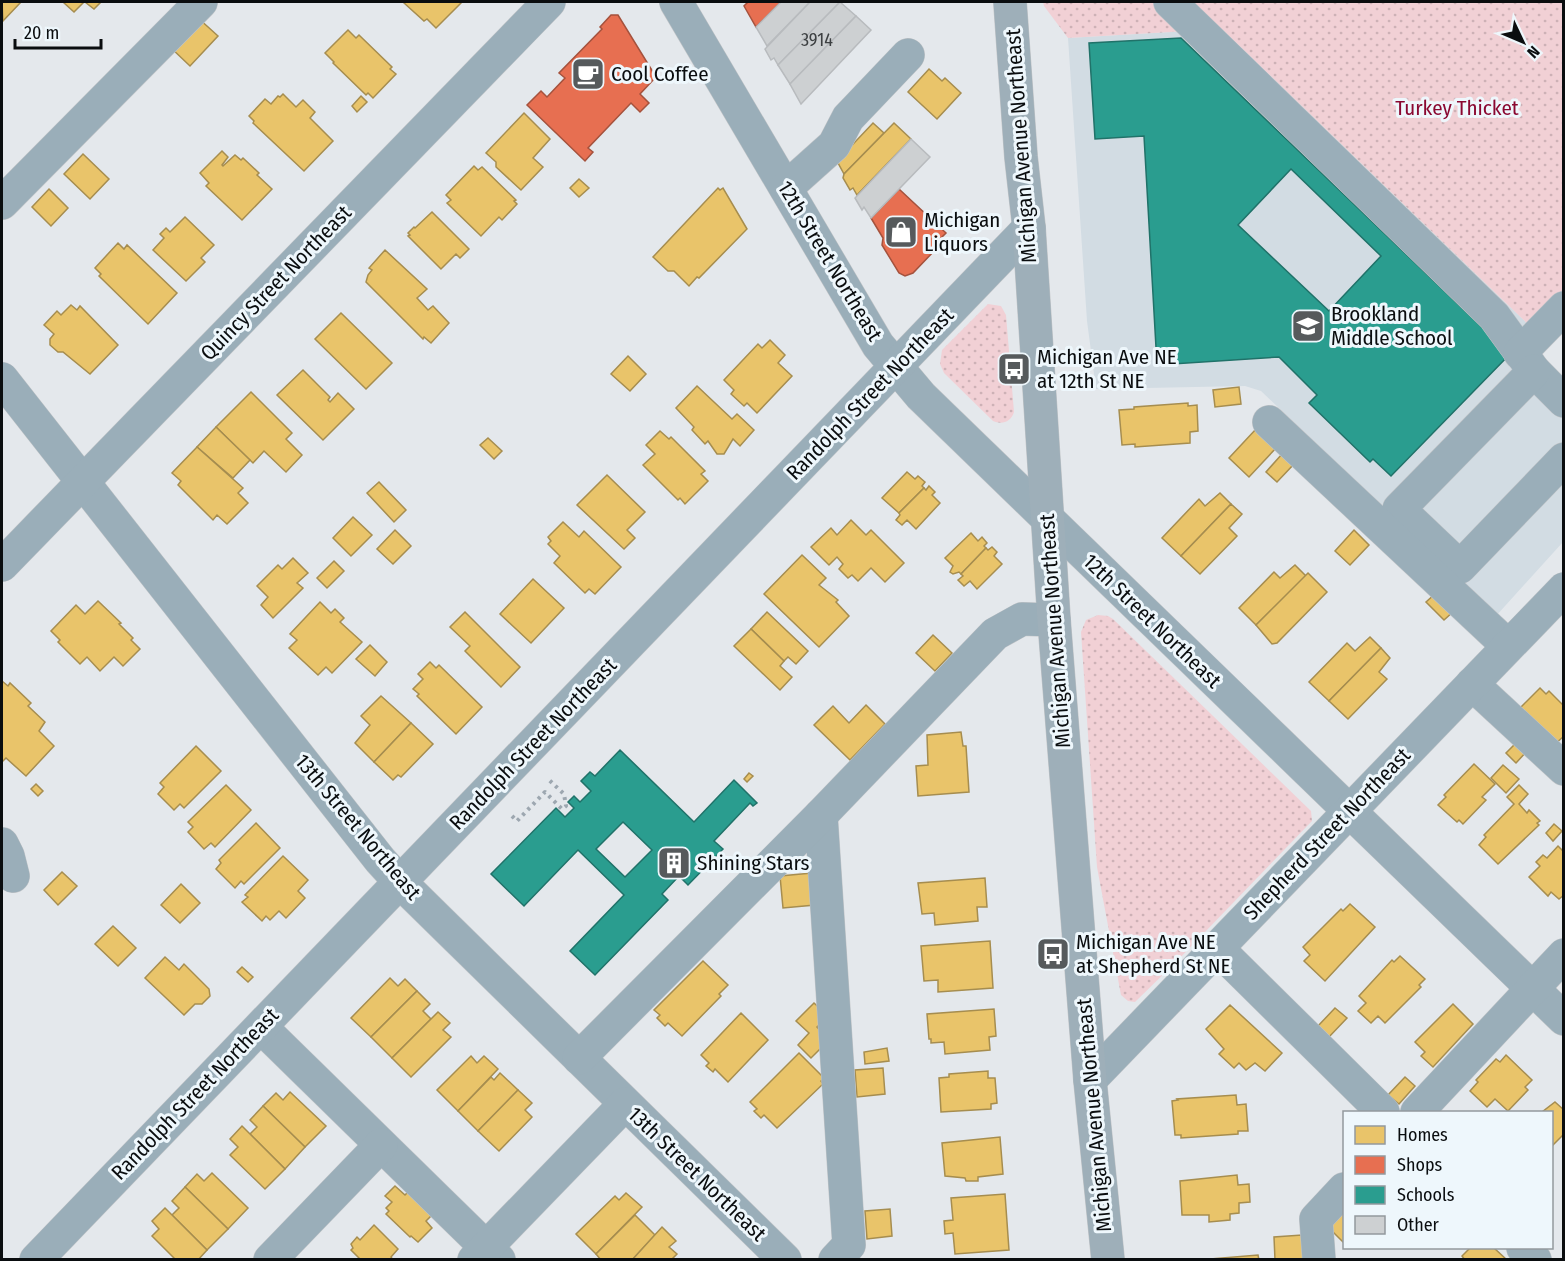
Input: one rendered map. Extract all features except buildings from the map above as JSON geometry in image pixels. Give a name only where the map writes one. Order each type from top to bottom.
[{"type":"main road","name":"Michigan Avenue Northeast","points":[[1010,2],[1021,157],[1029,228],[1054,620],[1090,1080],[1108,1260]]},
{"type":"street","points":[[2,203],[201,2]]},
{"type":"street","name":"Quincy Street Northeast","points":[[2,565],[549,2]]},
{"type":"street","name":"12th Street Northeast","points":[[676,2],[878,345],[895,366],[939,415],[1563,1019]]},
{"type":"street","points":[[1170,2],[1494,316],[1527,362],[1563,401]]},
{"type":"street","points":[[786,188],[834,145],[848,118],[908,55]]},
{"type":"street","name":"Randolph Street Northeast","points":[[36,1260],[1029,228]]},
{"type":"street","points":[[1563,308],[1527,362],[1400,508],[1460,567],[1563,459]]},
{"type":"street","name":"13th Street Northeast","points":[[2,379],[371,849],[400,882],[785,1260]]},
{"type":"street","points":[[1269,422],[1508,646]]},
{"type":"street","name":"Shepherd Street Northeast","points":[[1090,1080],[1563,588]]},
{"type":"street","points":[[579,1058],[821,814],[995,634],[1022,620],[1054,620]]},
{"type":"street","points":[[1472,684],[1563,768]]},
{"type":"street","points":[[821,814],[849,1245],[835,1260]]},
{"type":"street","points":[[2,844],[14,876]]},
{"type":"street","points":[[1217,948],[1381,1111]]},
{"type":"street","points":[[1419,1111],[1563,955]]},
{"type":"street","points":[[261,1027],[381,1145],[486,1255],[625,1104]]},
{"type":"street","points":[[270,1260],[381,1145]]},
{"type":"street","points":[[1319,1260],[1316,1219],[1343,1190]]},
{"type":"street","points":[[1524,1249],[1535,1260]]},
{"type":"path","points":[[512,816],[517,821],[545,792],[562,809],[566,806],[564,794],[548,779]]},
{"type":"shaded area","name":"Brookland Middle School","points":[[1222,29],[1535,331],[1544,357],[1563,377],[1563,542],[1496,616],[1261,391],[1245,386],[1096,389],[1087,321],[1068,38]]},
{"type":"green space","name":"Turkey Thicket","points":[[1043,2],[1563,2],[1563,300],[1535,331],[1222,29],[1068,38]]},
{"type":"green space","points":[[988,304],[1001,306],[1006,315],[1014,412],[1011,418],[1003,423],[993,421],[944,373],[940,364],[942,350]]},
{"type":"green space","points":[[1098,615],[1113,619],[1311,811],[1312,821],[1135,1002],[1128,1001],[1121,995],[1097,867],[1081,632],[1086,620]]},
{"type":"place","name":"Cool Coffee","points":[[588,74]]},
{"type":"place","name":"Michigan Liquors","points":[[901,232]]},
{"type":"place","name":"Brookland Middle School","points":[[1308,326]]},
{"type":"place","name":"Michigan Ave NE at 12th St NE","points":[[1014,369]]},
{"type":"place","name":"Shining Stars","points":[[674,863]]},
{"type":"place","name":"Michigan Ave NE at Shepherd St NE","points":[[1053,954]]}]
